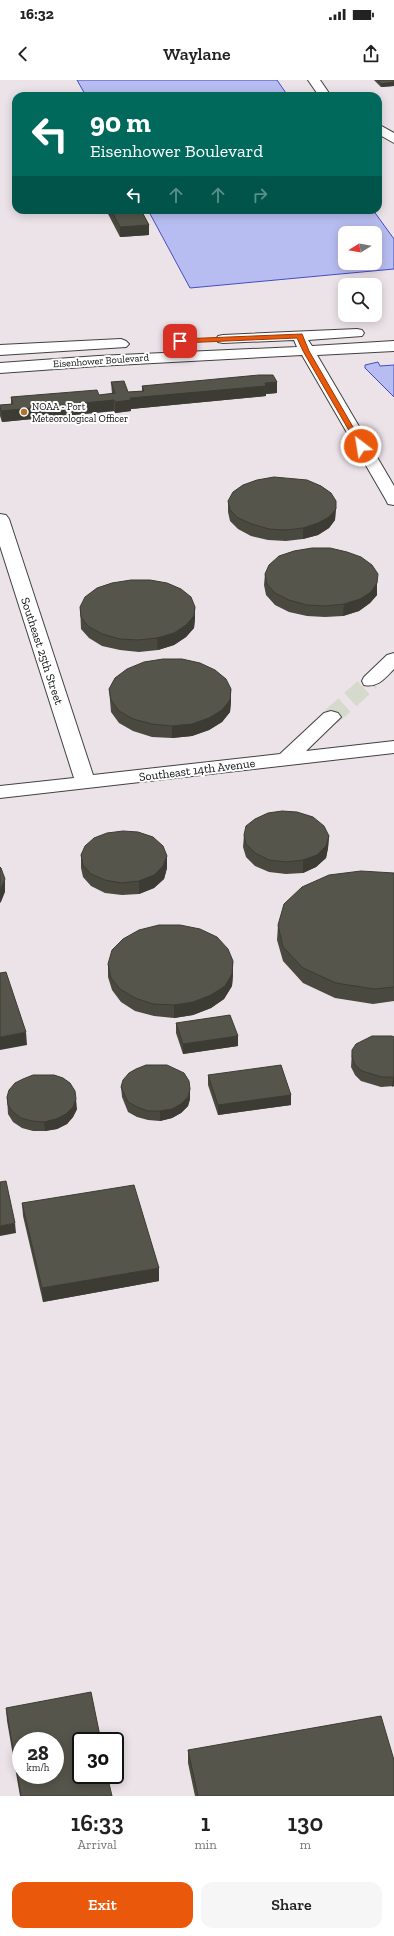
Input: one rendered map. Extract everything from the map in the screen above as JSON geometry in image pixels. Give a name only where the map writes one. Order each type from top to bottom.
[{"type":"street","points":[[314,80],[322,92]]},
{"type":"street","points":[[382,131],[394,139]]},
{"type":"street","points":[[211,340],[374,332]]},
{"type":"street","points":[[300,336],[306,351],[394,500]]},
{"type":"street","name":"Eisenhower Boulevard","points":[[0,350],[135,343]]},
{"type":"street","name":"Eisenhower Boulevard","points":[[0,368],[163,357],[394,346]]},
{"type":"street","name":"Southeast 25th Street","points":[[0,518],[85,782]]},
{"type":"street","points":[[371,681],[394,659]]},
{"type":"street","points":[[286,759],[331,717]]},
{"type":"street","name":"Southeast 14th Avenue","points":[[0,792],[394,747]]},
{"type":"shaded area","points":[[0,80],[77,80],[84,92],[12,92],[12,214],[150,214],[190,288],[394,269],[394,1796],[0,1796]]},
{"type":"shaded area","points":[[277,80],[394,80],[394,239],[376,214],[382,214],[382,92],[285,92]]},
{"type":"water","points":[[77,80],[277,80],[285,92],[84,92]]},
{"type":"water","points":[[150,214],[376,214],[394,239],[394,269],[190,288]]},
{"type":"water","points":[[378,362],[380,366],[394,365],[394,397],[365,368],[365,365]]},
{"type":"building","points":[[378,80],[394,80],[394,82],[381,84]]},
{"type":"building","points":[[113,214],[143,214],[149,225],[120,227]]},
{"type":"building","points":[[273,375],[277,382],[265,383],[266,386],[130,398],[131,400],[115,402],[114,400],[1,411],[0,407],[0,405],[13,404],[11,397],[97,390],[99,395],[115,393],[111,382],[124,381],[128,392],[144,391],[142,386]]},
{"type":"building","points":[[274,477],[307,480],[321,486],[331,493],[336,501],[336,509],[329,517],[318,523],[303,528],[286,530],[269,529],[252,524],[238,518],[230,510],[228,501],[233,492],[243,485],[257,480]]},
{"type":"building","points":[[312,548],[330,548],[361,557],[372,565],[378,574],[377,583],[371,592],[360,599],[344,604],[326,606],[307,605],[289,600],[275,593],[267,584],[265,574],[269,565],[279,556],[294,551]]},
{"type":"building","points":[[131,580],[150,580],[167,583],[181,589],[191,597],[195,607],[194,616],[186,625],[174,633],[157,638],[138,640],[120,639],[102,634],[88,626],[81,617],[80,607],[85,597],[97,588],[112,583]]},
{"type":"building","points":[[163,659],[182,659],[200,663],[215,670],[226,679],[231,689],[230,700],[222,710],[209,718],[192,724],[172,726],[152,724],[133,719],[119,711],[111,700],[109,689],[115,678],[127,669],[144,662]]},
{"type":"building","points":[[282,811],[297,812],[313,817],[324,826],[329,836],[326,846],[317,855],[303,860],[286,862],[269,860],[255,853],[246,844],[244,835],[246,826],[255,819],[268,813]]},
{"type":"building","points":[[123,831],[138,832],[153,837],[163,846],[167,856],[163,866],[154,875],[139,881],[121,883],[105,880],[91,874],[83,865],[81,855],[85,846],[94,838],[107,833]]},
{"type":"building","points":[[0,867],[5,879],[0,890]]},
{"type":"building","points":[[361,871],[394,873],[394,987],[374,989],[336,983],[303,968],[283,947],[278,925],[284,904],[302,887],[329,875]]},
{"type":"building","points":[[159,925],[180,925],[200,929],[217,937],[228,949],[233,961],[232,974],[225,986],[211,995],[193,1002],[174,1005],[153,1004],[135,998],[120,989],[111,978],[108,964],[112,950],[123,939],[139,930]]},
{"type":"building","points":[[6,972],[26,1032],[0,1037],[0,973]]},
{"type":"building","points":[[230,1015],[238,1036],[183,1044],[176,1023]]},
{"type":"building","points":[[372,1036],[394,1037],[394,1077],[382,1077],[362,1071],[355,1065],[352,1057],[352,1050],[356,1044]]},
{"type":"building","points":[[146,1065],[167,1065],[184,1073],[189,1081],[190,1089],[188,1097],[181,1104],[172,1109],[160,1111],[148,1111],[128,1102],[121,1087],[123,1080],[129,1073]]},
{"type":"building","points":[[281,1065],[291,1095],[218,1105],[208,1075]]},
{"type":"building","points":[[33,1075],[54,1075],[63,1078],[70,1083],[75,1091],[76,1099],[73,1107],[66,1114],[56,1119],[44,1122],[21,1118],[13,1112],[8,1105],[7,1097],[9,1090],[15,1083]]},
{"type":"building","points":[[6,1181],[15,1223],[0,1226],[0,1182]]},
{"type":"building","points":[[134,1185],[159,1268],[42,1288],[22,1203]]},
{"type":"building","points":[[91,1692],[99,1732],[72,1732],[72,1784],[109,1784],[112,1796],[21,1796],[19,1784],[64,1784],[64,1732],[12,1732],[12,1743],[6,1708]]},
{"type":"building","points":[[381,1716],[394,1760],[394,1796],[198,1796],[188,1750]]},
{"type":"tunnel","points":[[331,717],[371,681]]},
{"type":"place","name":"NOAA - Port Meteorological Officer","points":[[24,412]]},
{"type":"route","points":[[180,341],[300,336],[306,351],[361,446]]}]
